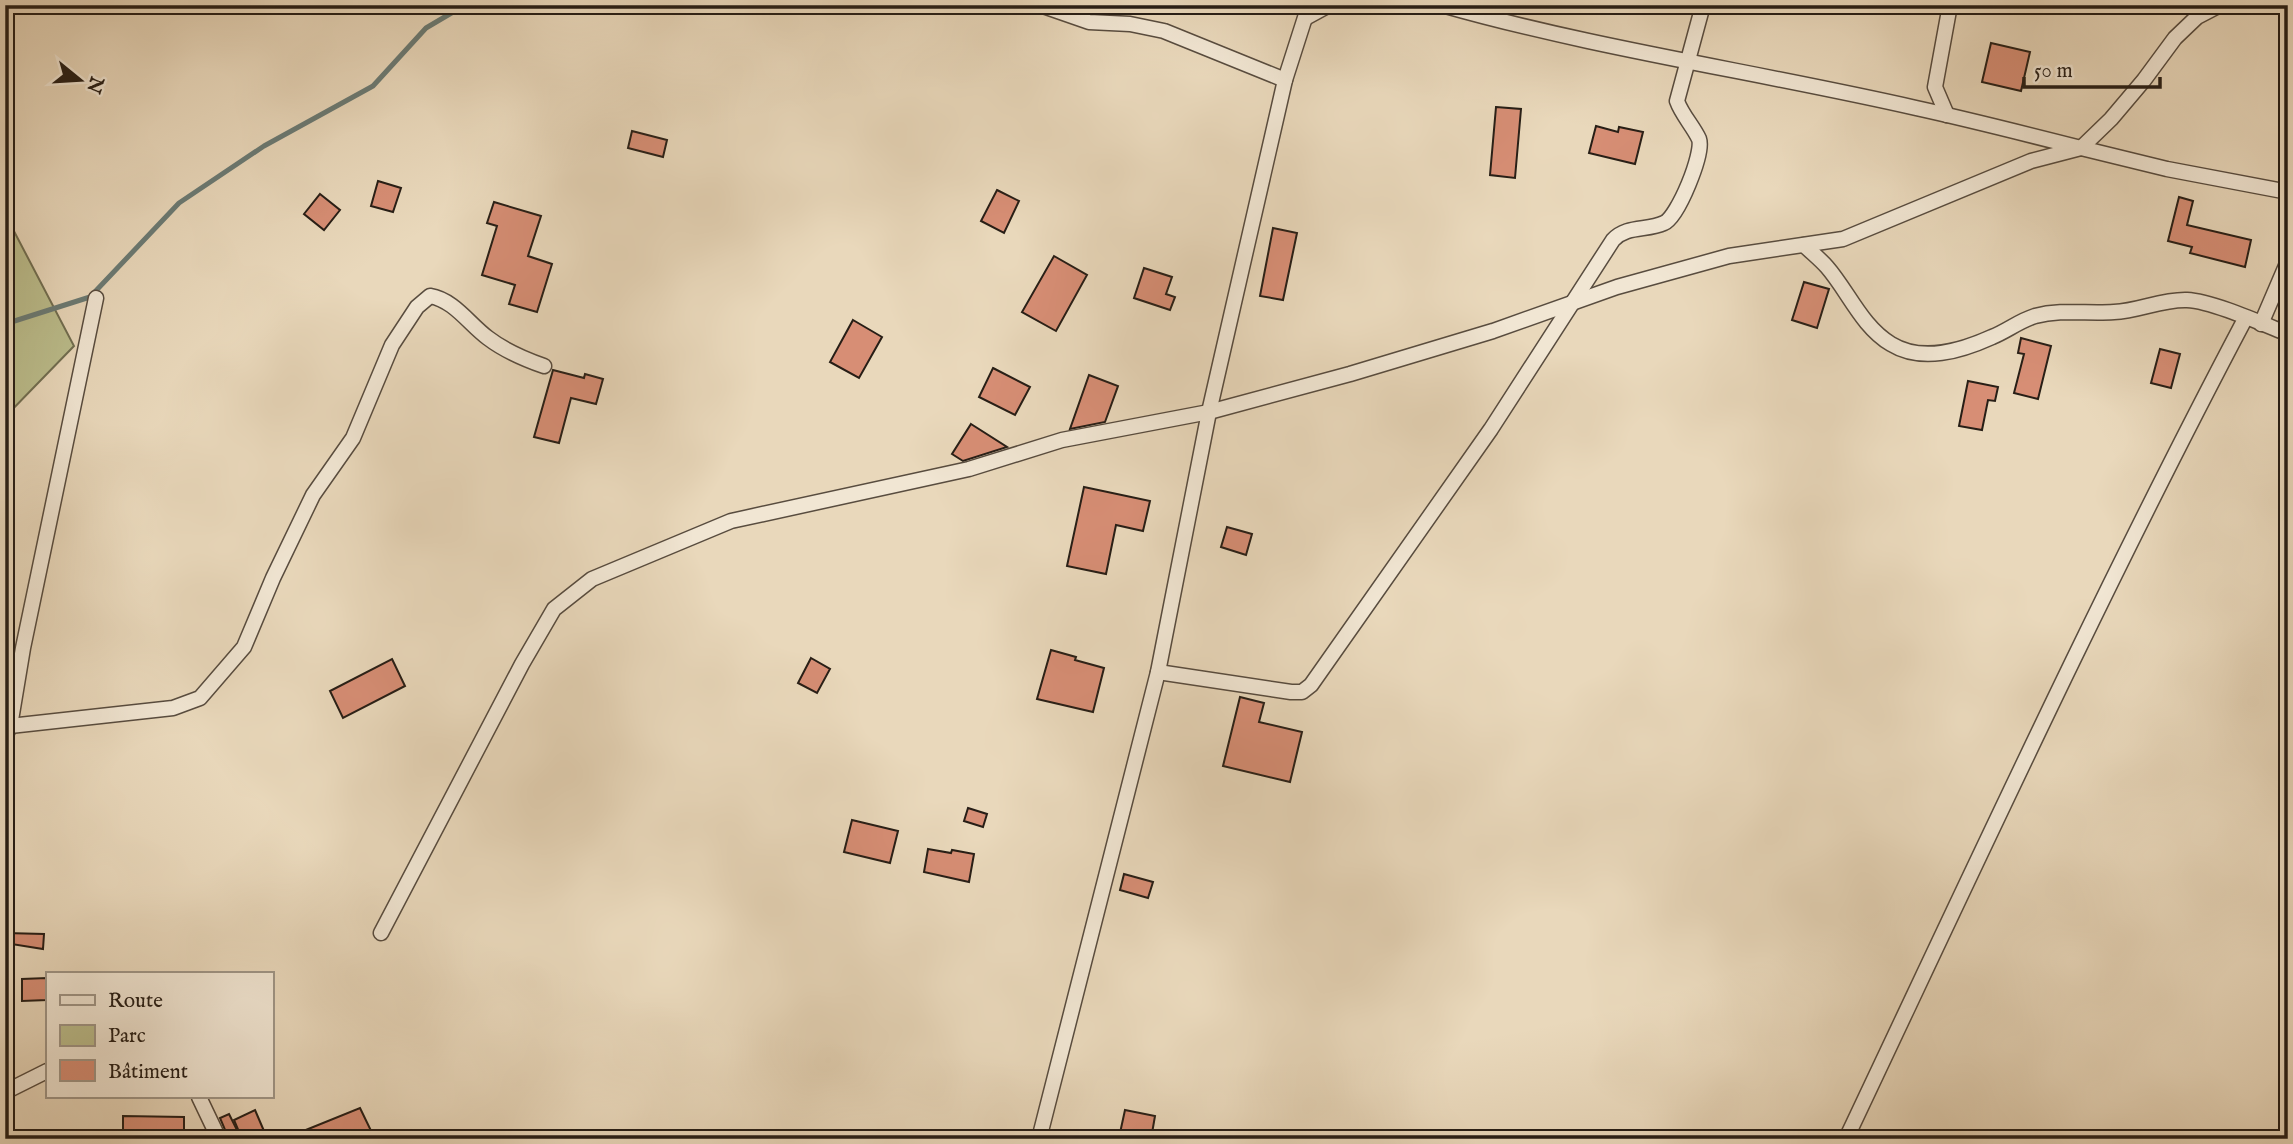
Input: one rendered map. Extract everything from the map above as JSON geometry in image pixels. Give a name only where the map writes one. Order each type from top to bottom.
[{"type":"street","points":[[1040,5],[1089,22],[1130,24],[1164,31],[1285,80]]},
{"type":"street","points":[[1039,1139],[1158,672],[1209,412],[1285,80],[1308,11],[1329,5]]},
{"type":"street","points":[[1442,5],[1490,19],[1686,62],[1914,107],[2167,169],[2288,192]]},
{"type":"street","points":[[1158,672],[1291,692],[1302,692],[1311,685],[1491,429],[1619,234],[1665,223],[1678,209],[1699,155],[1699,139],[1677,101],[1703,5]]},
{"type":"street","points":[[1947,115],[1935,87],[1950,5]]},
{"type":"street","points":[[381,933],[502,707],[522,664],[554,609],[592,579],[731,521],[969,469],[1062,440],[1209,412],[1493,331],[1617,287],[1729,257],[1843,239],[2031,161],[2081,148],[2111,119],[2175,38],[2197,17],[2220,5]]},
{"type":"street","points":[[1914,107],[1935,87]]},
{"type":"street","points":[[1804,245],[1826,266],[1868,325],[1890,344],[1912,353],[1931,354],[1960,348],[1994,336],[2014,324],[2060,311],[2117,313],[2162,302],[2186,300],[2201,302],[2288,334]]},
{"type":"street","points":[[2261,324],[2288,261]]},
{"type":"street","points":[[96,298],[7,731],[173,708],[200,698],[244,647],[273,578],[313,495],[353,438],[392,345],[417,307],[430,296],[442,298],[488,338],[521,358],[544,366]]},
{"type":"street","points":[[1846,1139],[2074,656],[2245,318]]},
{"type":"street","points":[[5,1092],[46,1072]]},
{"type":"street","points":[[199,1098],[219,1139]]},
{"type":"green space","points":[[5,214],[74,346],[5,417]]},
{"type":"building","points":[[1991,43],[2030,52],[2021,91],[1982,82]]},
{"type":"building","points":[[1496,107],[1521,109],[1515,178],[1490,175]]},
{"type":"building","points":[[1596,126],[1618,132],[1619,127],[1643,132],[1635,164],[1589,153]]},
{"type":"building","points":[[632,131],[667,140],[663,157],[628,148]]},
{"type":"building","points":[[378,181],[401,188],[393,212],[371,206]]},
{"type":"building","points":[[997,190],[1019,201],[1004,233],[981,221]]},
{"type":"building","points":[[320,194],[340,210],[324,230],[304,214]]},
{"type":"building","points":[[2179,197],[2193,201],[2187,225],[2251,240],[2245,267],[2190,253],[2192,247],[2168,241]]},
{"type":"building","points":[[494,202],[541,216],[528,256],[552,264],[537,312],[509,304],[515,285],[482,275],[497,226],[487,223]]},
{"type":"building","points":[[1273,228],[1297,233],[1283,300],[1260,296]]},
{"type":"building","points":[[1054,256],[1087,275],[1056,331],[1022,312]]},
{"type":"building","points":[[1144,268],[1172,277],[1166,294],[1175,297],[1170,310],[1134,298]]},
{"type":"building","points":[[1804,282],[1829,289],[1817,328],[1792,320]]},
{"type":"building","points":[[853,320],[882,337],[859,378],[830,362]]},
{"type":"building","points":[[2021,338],[2051,346],[2038,399],[2014,393],[2024,354],[2018,353]]},
{"type":"building","points":[[2160,349],[2180,354],[2171,388],[2151,383]]},
{"type":"building","points":[[993,368],[1030,387],[1015,415],[979,397]]},
{"type":"building","points":[[553,370],[584,378],[585,374],[603,379],[596,404],[571,398],[559,443],[534,437]]},
{"type":"building","points":[[1089,375],[1118,386],[1105,422],[1070,429]]},
{"type":"building","points":[[1968,381],[1998,387],[1995,401],[1988,400],[1982,430],[1959,426]]},
{"type":"building","points":[[971,424],[1007,447],[963,461],[952,454]]},
{"type":"building","points":[[1084,487],[1150,501],[1143,531],[1116,525],[1106,574],[1067,566]]},
{"type":"building","points":[[1227,527],[1252,534],[1246,555],[1221,547]]},
{"type":"building","points":[[1051,650],[1104,668],[1093,712],[1037,699]]},
{"type":"building","points":[[811,658],[830,669],[817,693],[798,683]]},
{"type":"building","points":[[392,659],[405,686],[343,718],[330,691]]},
{"type":"building","points":[[1240,697],[1264,703],[1259,722],[1302,732],[1290,782],[1223,766]]},
{"type":"building","points":[[968,808],[987,814],[983,827],[964,821]]},
{"type":"building","points":[[852,820],[898,831],[890,863],[844,852]]},
{"type":"building","points":[[928,849],[974,854],[969,882],[924,872]]},
{"type":"building","points":[[1124,874],[1153,882],[1148,898],[1120,890]]},
{"type":"building","points":[[5,933],[44,934],[43,949],[5,943]]},
{"type":"building","points":[[46,978],[46,1000],[22,1001],[22,979]]},
{"type":"building","points":[[360,1108],[375,1139],[286,1139],[286,1138]]},
{"type":"building","points":[[255,1110],[264,1131],[242,1139],[234,1120]]},
{"type":"building","points":[[1125,1110],[1155,1116],[1151,1139],[1120,1133]]},
{"type":"building","points":[[229,1114],[238,1132],[228,1137],[220,1118]]},
{"type":"building","points":[[123,1116],[184,1117],[184,1139],[123,1139]]},
{"type":"waterway","points":[[5,324],[90,297],[179,203],[264,146],[373,86],[426,28],[465,5]]}]
